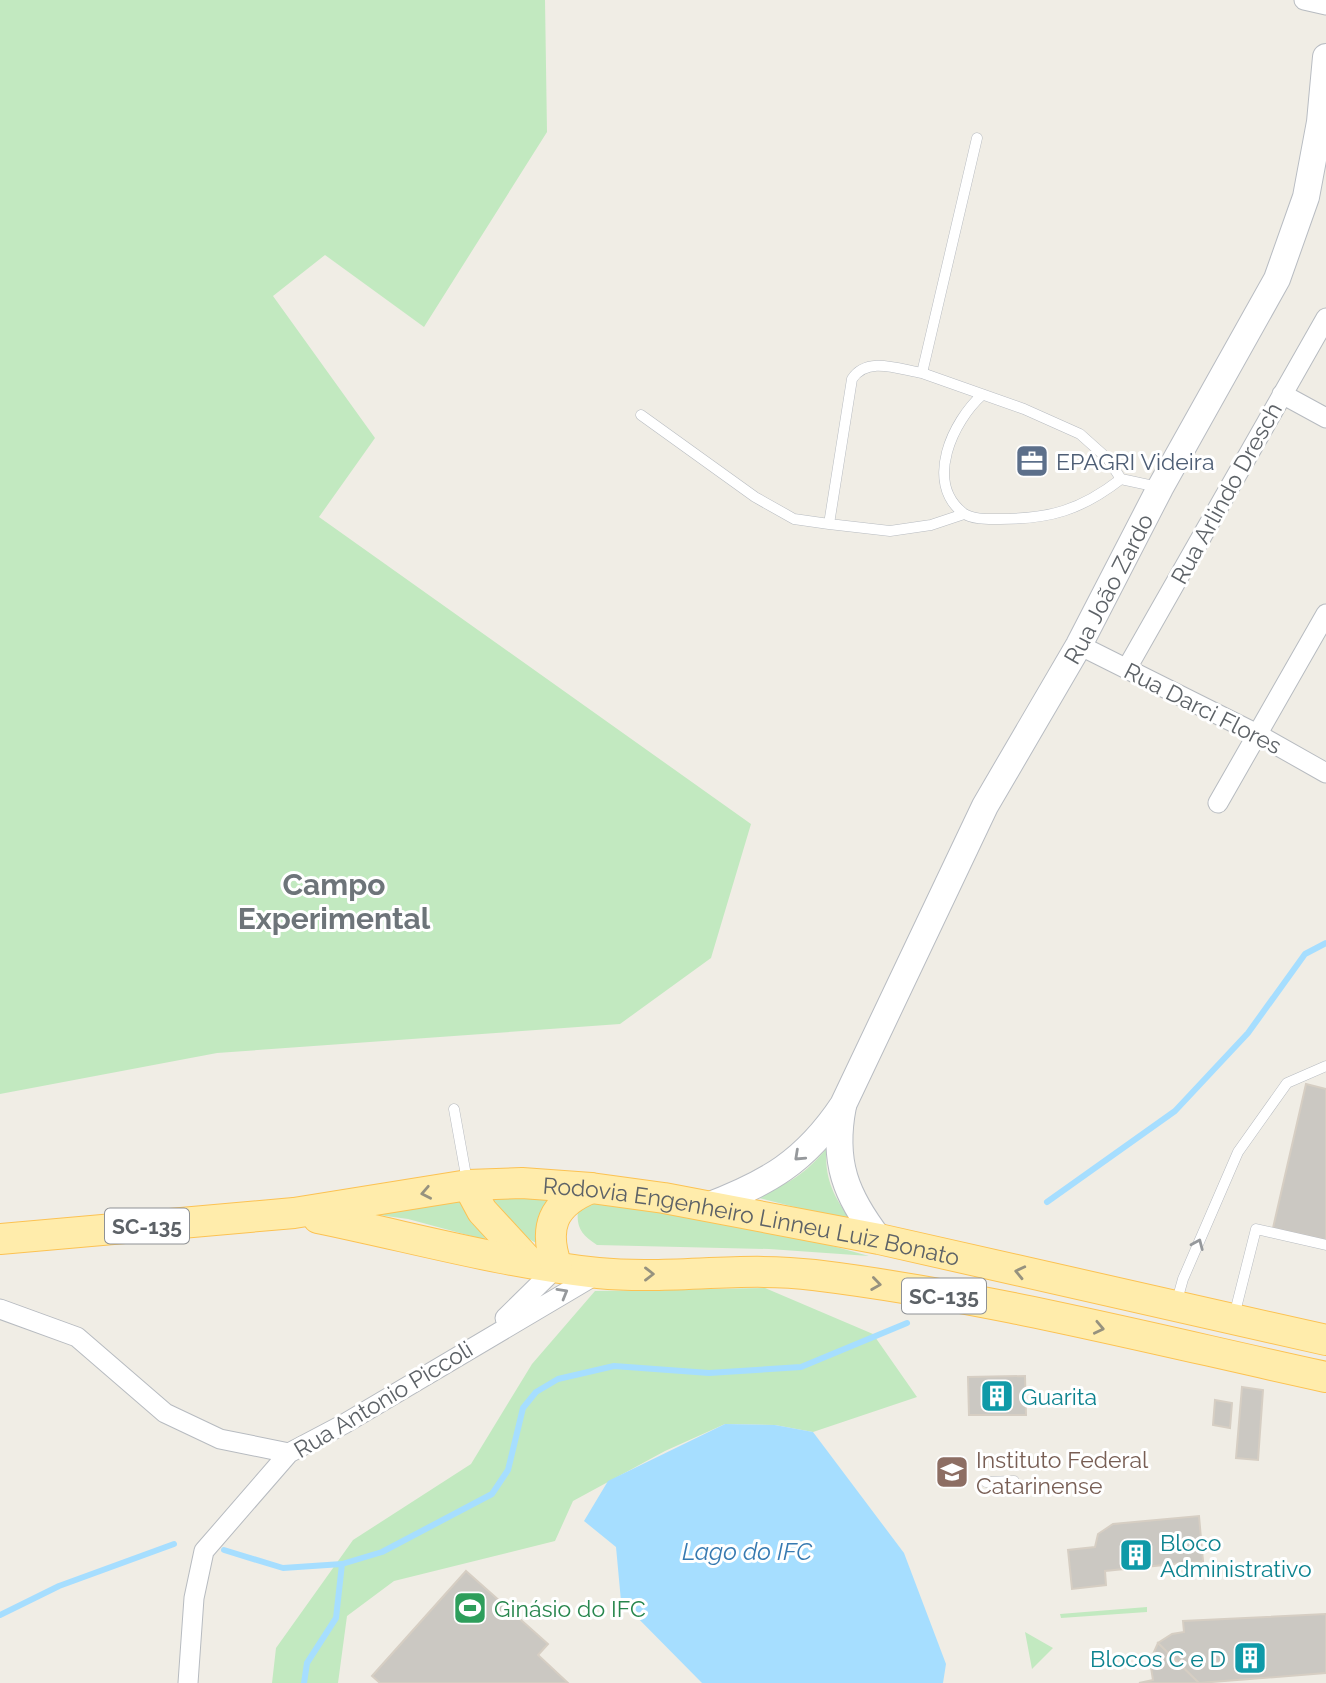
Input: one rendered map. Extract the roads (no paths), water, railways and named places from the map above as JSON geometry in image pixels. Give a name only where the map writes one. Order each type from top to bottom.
[{"type":"main road","name":"Rua João Zardo","points":[[705,1207],[753,1189],[795,1162],[830,1125],[843,1105],[985,806],[1079,645],[1160,488],[1277,279],[1306,197],[1320,122],[1326,57]]},
{"type":"main road","name":"Rua João Zardo","points":[[843,1105],[839,1128],[841,1169],[855,1207],[879,1239]]},
{"type":"main road","name":"Rodovia Engenheiro Linneu Luiz Bonato","points":[[0,1239],[294,1213],[468,1185],[522,1183],[591,1188],[879,1239],[1174,1308],[1326,1340]]},
{"type":"main road","points":[[468,1185],[482,1212],[543,1265],[550,1248],[550,1228],[558,1210],[573,1196],[591,1188]]},
{"type":"main road","name":"Rodovia Engenheiro Linneu Luiz Bonato","points":[[294,1213],[543,1265],[599,1273],[746,1271],[810,1275],[906,1288],[1326,1377]]},
{"type":"street","points":[[1304,0],[1326,5]]},
{"type":"street","name":"Rua Arlindo Dresch","points":[[1127,668],[1326,318]]},
{"type":"street","points":[[1282,394],[1326,418]]},
{"type":"street","points":[[1218,803],[1326,614]]},
{"type":"street","name":"Rua Darci Flores","points":[[1079,645],[1257,734],[1326,774]]},
{"type":"street","points":[[484,1339],[543,1265]]},
{"type":"street","points":[[484,1339],[599,1273]]},
{"type":"street","points":[[0,1309],[77,1337],[165,1413],[220,1439],[289,1453]]},
{"type":"street","name":"Rua Antonio Piccoli","points":[[188,1683],[194,1598],[204,1551],[289,1453],[344,1424],[484,1339]]},
{"type":"lane","points":[[922,373],[977,138]]},
{"type":"lane","points":[[829,524],[852,379],[858,369],[868,365],[922,373],[1024,409],[1080,434],[1108,459],[1121,479],[1160,488]]},
{"type":"lane","points":[[964,514],[947,491],[946,448],[964,411],[982,395]]},
{"type":"lane","points":[[641,415],[755,497],[794,519],[829,524],[890,531],[931,524],[964,514],[981,519],[1040,519],[1078,506],[1121,479]]},
{"type":"lane","points":[[1174,1308],[1183,1279],[1238,1152],[1287,1083],[1326,1066]]},
{"type":"lane","points":[[454,1109],[468,1185]]},
{"type":"lane","points":[[1233,1320],[1256,1229],[1326,1245]]},
{"type":"lane","points":[[986,1482],[1014,1481]]},
{"type":"water","name":"Lago do IFC","points":[[725,1424],[775,1425],[813,1432],[904,1553],[946,1664],[943,1683],[702,1683],[621,1601],[616,1547],[584,1521],[608,1481]]},
{"type":"waterway","points":[[1047,1202],[1175,1111],[1248,1033],[1305,954],[1326,943]]},
{"type":"waterway","points":[[304,1683],[307,1663],[336,1618],[342,1564],[382,1552],[492,1494],[508,1470],[523,1408],[536,1392],[558,1379],[614,1366],[709,1373],[801,1367],[907,1323]]},
{"type":"waterway","points":[[0,1615],[59,1586],[174,1544]]},
{"type":"waterway","points":[[224,1550],[283,1568],[342,1564]]},
{"type":"place","name":"EPAGRI Videira","points":[[1032,461]]},
{"type":"place","name":"Guarita","points":[[997,1396]]},
{"type":"place","name":"Instituto Federal Catarinense","points":[[952,1472]]},
{"type":"place","name":"Bloco Administrativo","points":[[1136,1555]]},
{"type":"place","name":"Ginásio do IFC","points":[[470,1608]]},
{"type":"place","name":"Blocos C e D","points":[[1250,1658]]},
{"type":"district","name":"Campo Experimental","points":[[334,901]]}]
